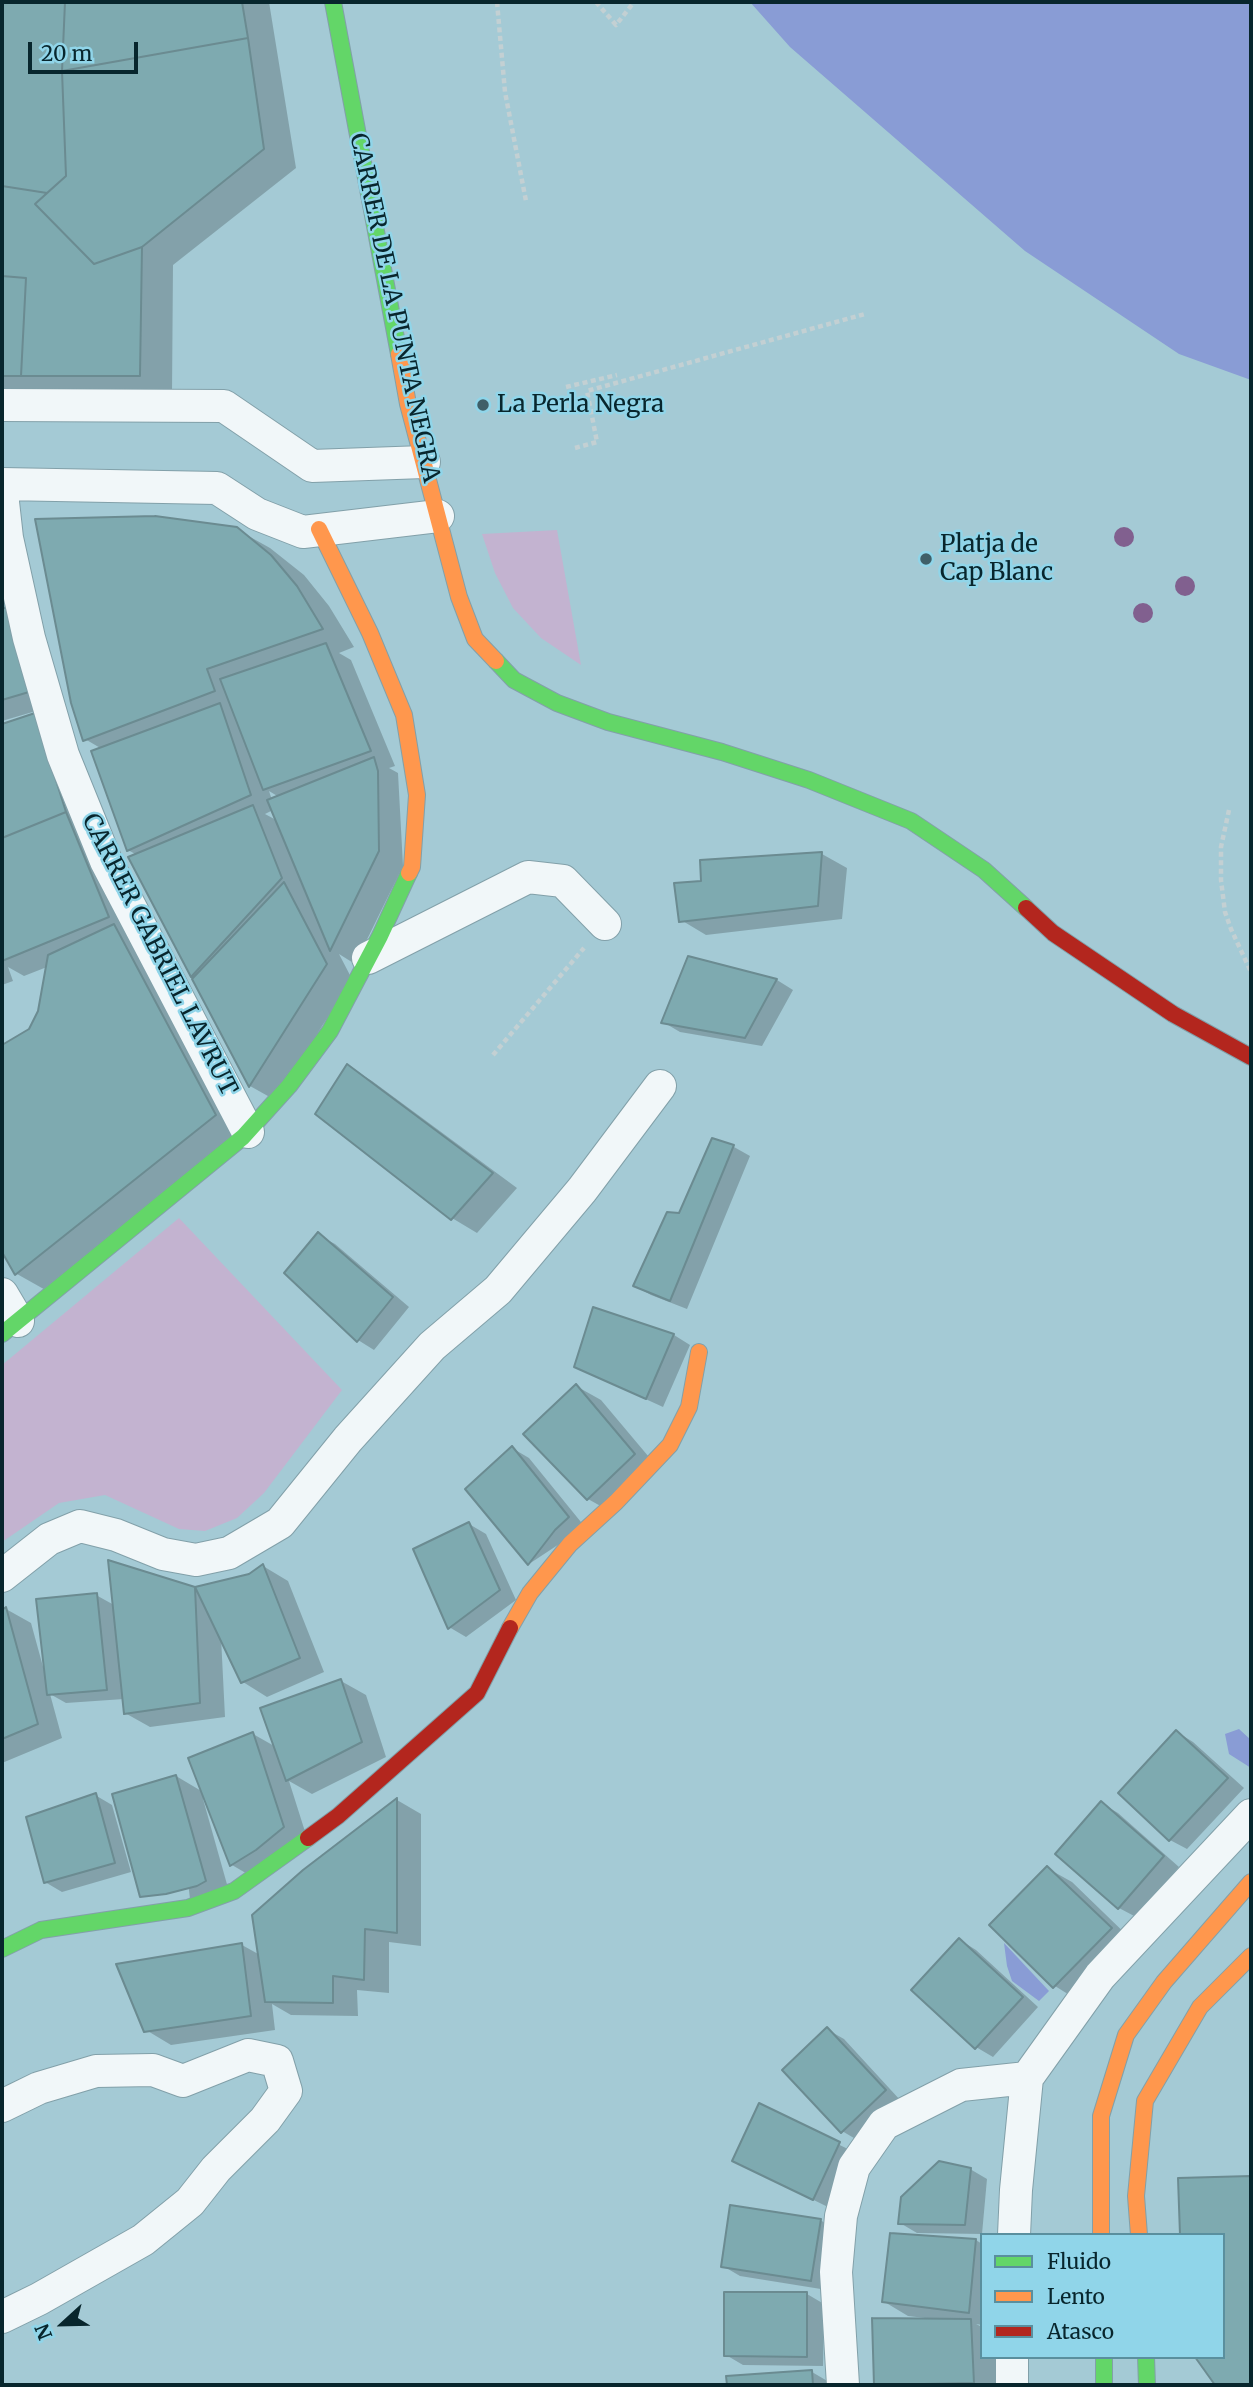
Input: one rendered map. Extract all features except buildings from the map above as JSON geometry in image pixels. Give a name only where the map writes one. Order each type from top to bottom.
[{"type":"street","name":"CARRER DE LA PUNTA NEGRA","points":[[333,2],[408,404],[459,597],[475,639],[514,680],[557,703],[608,722],[722,752],[797,776],[841,791],[911,821],[984,870],[1053,933],[1173,1014],[1251,1058]]},
{"type":"street","points":[[2,405],[224,406],[312,466],[424,462]]},
{"type":"street","points":[[2,484],[217,488],[257,514],[303,532],[438,516]]},
{"type":"street","name":"CARRER GABRIEL LAVRUT","points":[[2,493],[7,538],[29,638],[63,755],[106,861],[248,1132]]},
{"type":"street","points":[[7,1316],[248,1132],[289,1086],[330,1031],[412,867],[417,795],[404,715],[370,633],[319,529]]},
{"type":"street","points":[[368,958],[528,877],[563,881],[606,925]]},
{"type":"street","points":[[2,1576],[49,1539],[80,1526],[116,1535],[163,1554],[196,1560],[229,1553],[280,1523],[348,1439],[432,1346],[498,1290],[582,1190],[660,1086]]},
{"type":"street","points":[[2,1949],[40,1930],[188,1908],[234,1891],[338,1816],[477,1693],[530,1593],[570,1544],[616,1502],[670,1445],[689,1407],[699,1352]]},
{"type":"street","points":[[1014,2233],[1027,2078],[1100,1976],[1251,1815]]},
{"type":"street","points":[[1101,2233],[1101,2116],[1126,2035],[1164,1982],[1251,1882]]},
{"type":"street","points":[[1139,2233],[1136,2196],[1145,2101],[1200,2007],[1251,1956]]},
{"type":"street","points":[[2,2106],[40,2088],[96,2071],[153,2070],[183,2081],[248,2055],[277,2061],[286,2091],[265,2120],[216,2169],[190,2202],[143,2240],[39,2300],[2,2317]]},
{"type":"street","points":[[842,2385],[836,2272],[841,2216],[854,2166],[884,2124],[917,2107],[961,2085],[1027,2078]]},
{"type":"street","points":[[1012,2359],[1012,2385]]},
{"type":"street","points":[[1104,2359],[1104,2385]]},
{"type":"street","points":[[1146,2359],[1147,2385]]},
{"type":"path","points":[[497,2],[505,92],[526,201]]},
{"type":"path","points":[[596,2],[616,25],[634,2]]},
{"type":"path","points":[[575,448],[597,442],[587,391],[865,314]]},
{"type":"path","points":[[566,387],[617,375]]},
{"type":"path","points":[[1229,810],[1221,847],[1222,891],[1230,929],[1251,972]]},
{"type":"path","points":[[493,1055],[554,981],[606,925]]},
{"type":"shaded area","points":[[557,530],[581,665],[541,638],[513,608],[495,573],[482,534]]},
{"type":"shaded area","points":[[179,1218],[342,1390],[264,1493],[237,1518],[205,1531],[179,1529],[105,1495],[59,1503],[2,1542],[2,1365]]},
{"type":"water","points":[[750,2],[1251,2],[1251,380],[1179,354],[1025,251],[790,47]]},
{"type":"water","points":[[1239,1729],[1251,1740],[1251,1768],[1229,1754],[1225,1734]]},
{"type":"water","points":[[1004,1943],[1049,1991],[1039,2001],[1012,1981]]},
{"type":"traffic: fast","points":[[333,2],[399,354]]},
{"type":"traffic: fast","points":[[496,661],[514,680],[557,703],[608,722],[722,752],[809,780],[911,821],[984,870],[1026,908]]},
{"type":"traffic: fast","points":[[2,1334],[243,1137],[289,1086],[330,1031],[380,936],[409,873]]},
{"type":"traffic: fast","points":[[2,1949],[41,1930],[188,1908],[234,1891],[308,1838]]},
{"type":"traffic: fast","points":[[1104,2359],[1104,2385]]},
{"type":"traffic: fast","points":[[1146,2359],[1147,2385]]},
{"type":"traffic: slow","points":[[399,354],[408,404],[459,597],[475,639],[496,661]]},
{"type":"traffic: slow","points":[[319,529],[370,633],[404,715],[417,795],[412,867],[409,873]]},
{"type":"traffic: slow","points":[[510,1628],[530,1593],[570,1544],[616,1502],[670,1445],[689,1407],[699,1352]]},
{"type":"traffic: slow","points":[[1101,2233],[1101,2116],[1126,2035],[1164,1982],[1251,1882]]},
{"type":"traffic: slow","points":[[1139,2233],[1136,2196],[1145,2101],[1200,2007],[1251,1956]]},
{"type":"traffic: jam","points":[[1026,908],[1053,933],[1173,1014],[1251,1057]]},
{"type":"traffic: jam","points":[[308,1838],[338,1816],[477,1693],[510,1628]]},
{"type":"place","name":"La Perla Negra","points":[[483,405]]},
{"type":"place","name":"Platja de Cap Blanc","points":[[926,559]]}]
